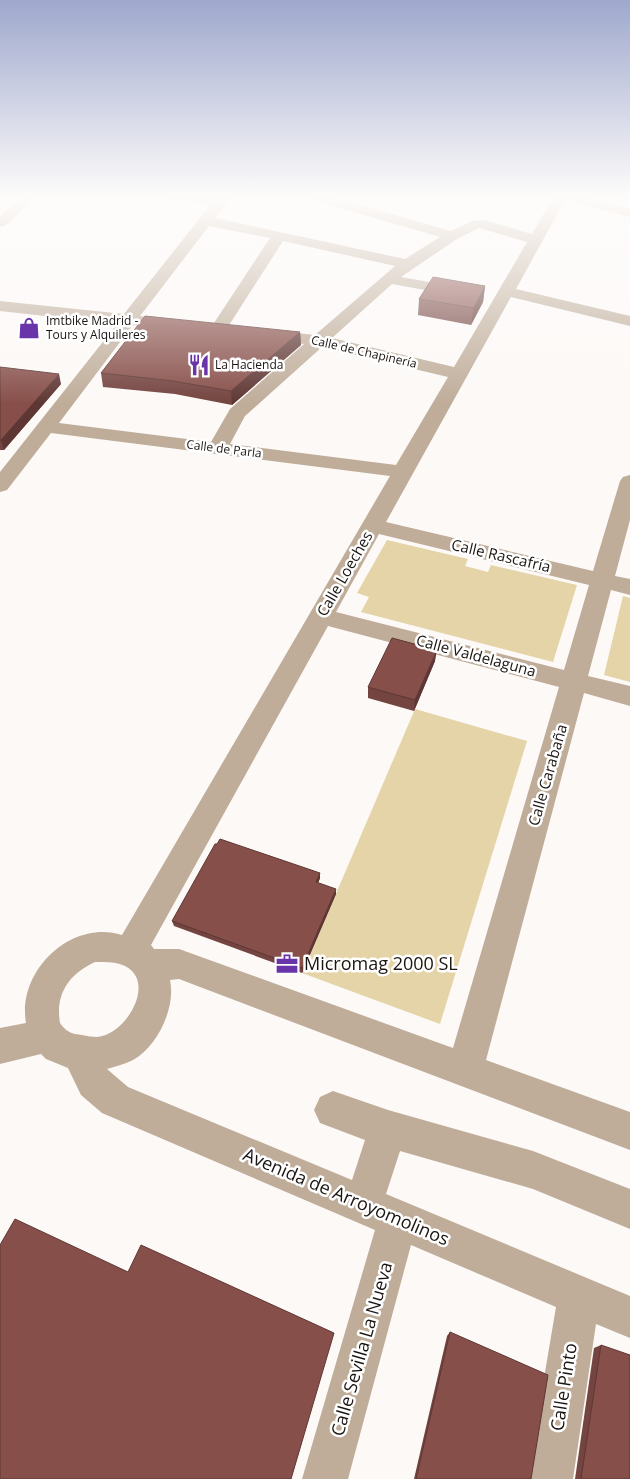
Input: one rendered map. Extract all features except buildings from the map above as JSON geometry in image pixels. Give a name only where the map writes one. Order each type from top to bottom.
[{"type":"street","points":[[0,486],[170,266]]},
{"type":"street","points":[[218,329],[259,266]]},
{"type":"street","points":[[218,448],[236,413],[403,266]]},
{"type":"street","name":"Calle Loeches","points":[[139,958],[321,616],[520,266]]},
{"type":"street","points":[[388,279],[504,295],[630,321]]},
{"type":"street","name":"Calle de Chapinería","points":[[0,306],[318,340],[459,374]]},
{"type":"street","name":"Calle de Parla","points":[[46,427],[403,472]]},
{"type":"street","points":[[0,456],[21,459]]},
{"type":"street","name":"Calle Carabaña","points":[[465,1070],[630,481]]},
{"type":"street","name":"Calle Rascafría","points":[[372,526],[630,587]]},
{"type":"street","name":"Calle Valdelaguna","points":[[321,616],[630,696]]},
{"type":"street","points":[[139,958],[154,979],[156,995],[153,1011],[145,1026],[132,1040],[116,1050],[98,1055],[80,1055],[67,1051],[56,1044],[48,1035],[41,1019],[41,1000],[48,982],[60,966],[76,954],[94,947],[113,946],[139,958],[179,964],[630,1131]]},
{"type":"street","points":[[0,1046],[48,1035]]},
{"type":"street","name":"Avenida de Arroyomolinos","points":[[80,1055],[94,1082],[114,1100],[630,1316]]},
{"type":"street","points":[[333,1110],[388,1129],[533,1170],[630,1209]]},
{"type":"street","name":"Calle Sevilla La Nueva","points":[[325,1479],[381,1212],[388,1129]]},
{"type":"street","name":"Calle Pinto","points":[[550,1479],[579,1295]]},
{"type":"shaded area","points":[[387,540],[468,559],[465,566],[488,572],[491,565],[577,585],[553,662],[361,612],[369,597],[357,593]]},
{"type":"shaded area","points":[[623,596],[630,598],[630,682],[604,675]]},
{"type":"shaded area","points":[[415,709],[527,741],[440,1024],[302,973]]},
{"type":"place","name":"Imtbike Madrid - Tours y Alquileres","points":[[29,328]]},
{"type":"place","name":"La Hacienda","points":[[199,365]]},
{"type":"place","name":"Micromag 2000 SL","points":[[287,964]]}]
